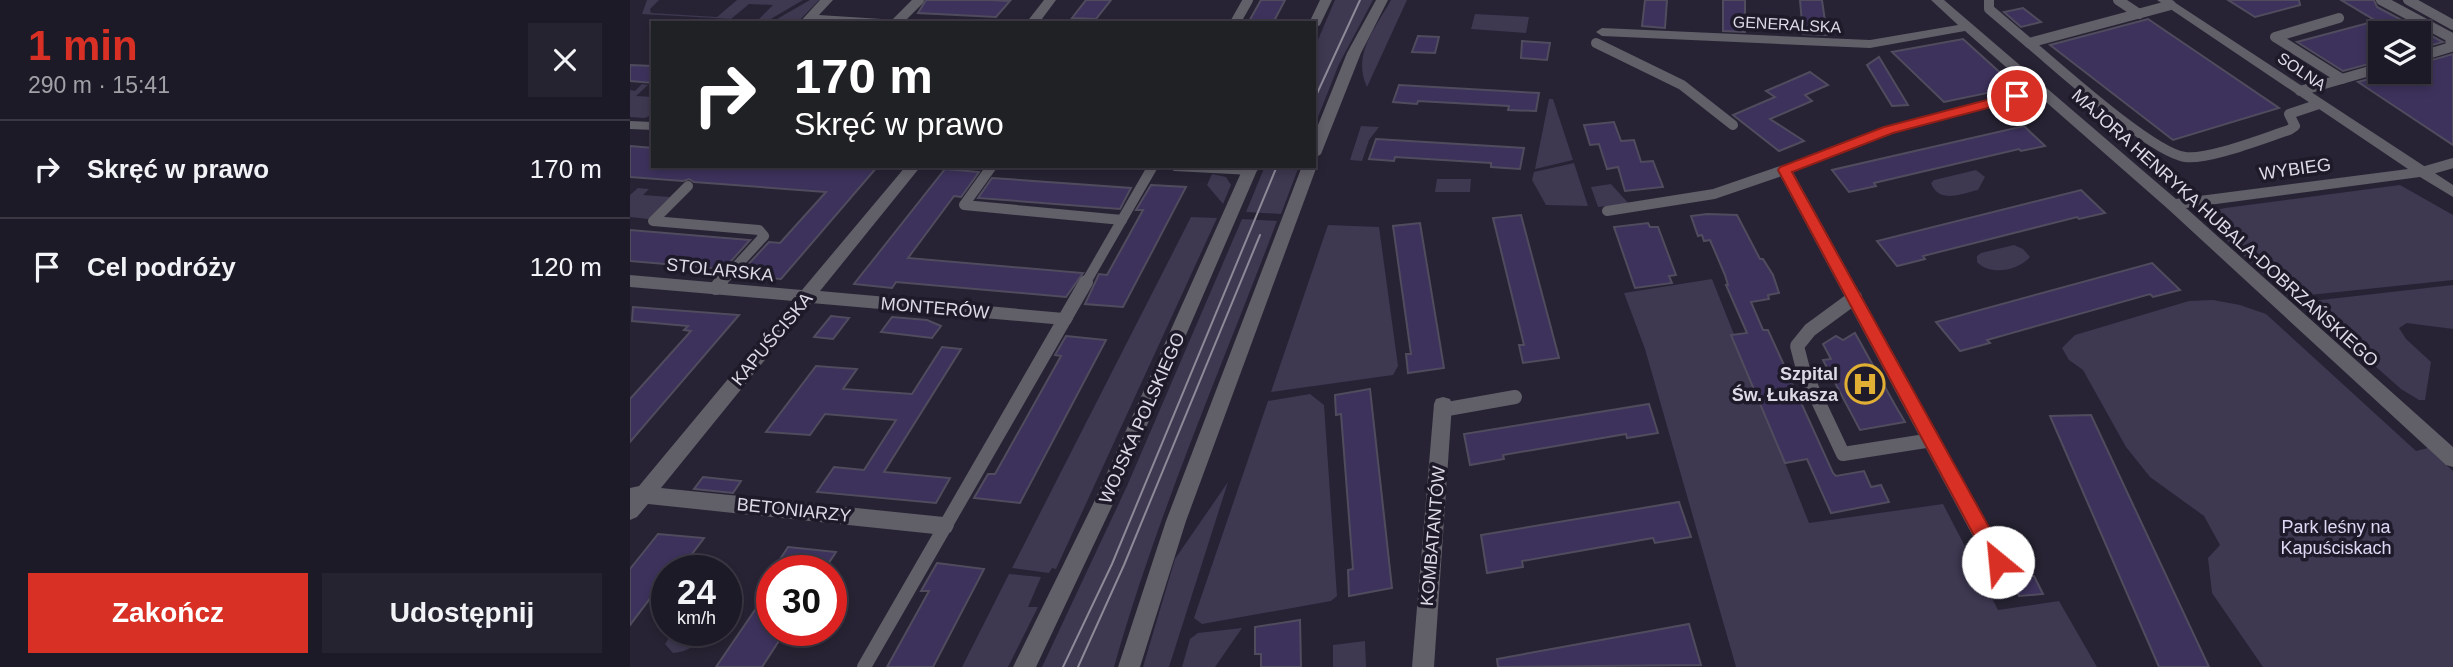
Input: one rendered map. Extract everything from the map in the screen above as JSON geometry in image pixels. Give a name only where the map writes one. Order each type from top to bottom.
[{"type":"street","points":[[806,20],[827,0]]},
{"type":"street","points":[[1034,21],[1051,0]]},
{"type":"street","points":[[1316,21],[1326,0]]},
{"type":"street","points":[[1316,149],[1354,53],[1382,0]]},
{"type":"street","name":"MAJORA HENRYKA HUBALA-DOBRZAŃSKIEGO","points":[[1937,0],[2173,205],[2453,459]]},
{"type":"street","name":"SOLNA","points":[[2167,3],[2453,191]]},
{"type":"street","points":[[806,20],[831,21]]},
{"type":"street","name":"GENERALSKA","points":[[1599,37],[1870,44],[1969,27]]},
{"type":"street","points":[[1998,562],[1784,170],[1888,130],[2041,90]]},
{"type":"street","points":[[630,125],[651,126]]},
{"type":"street","name":"KAPUŚCISKA","points":[[630,512],[637,494],[807,298],[912,168]]},
{"type":"street","name":"WOJSKA POLSKIEGO","points":[[1024,667],[1103,504],[1252,168]]},
{"type":"street","points":[[1129,667],[1176,521],[1309,168]]},
{"type":"street","name":"WYBIEG","points":[[2173,205],[2422,172]]},
{"type":"street","name":"STOLARSKA","points":[[630,281],[807,298]]},
{"type":"street","name":"MONTERÓW","points":[[807,298],[1064,319]]},
{"type":"street","name":"KOMBATANTÓW","points":[[1423,667],[1443,407]]},
{"type":"street","name":"BETONIARZY","points":[[637,494],[944,526]]},
{"type":"lane","points":[[898,21],[919,0]]},
{"type":"lane","points":[[1236,21],[1248,0]]},
{"type":"lane","points":[[1989,0],[1989,9],[2029,43],[2151,142],[2175,155],[2193,156],[2289,130],[2295,126],[2289,114],[2319,104]]},
{"type":"lane","points":[[2118,0],[2139,14]]},
{"type":"lane","points":[[2381,0],[2420,21]]},
{"type":"lane","points":[[2408,0],[2453,25]]},
{"type":"lane","points":[[2029,43],[2139,14],[2167,3]]},
{"type":"lane","points":[[2339,18],[2275,37],[2342,79]]},
{"type":"lane","points":[[2431,27],[2450,37],[2451,47],[2431,53]]},
{"type":"lane","points":[[1599,37],[1682,85],[1733,125]]},
{"type":"lane","points":[[2300,91],[2368,71]]},
{"type":"lane","points":[[2422,172],[2453,163]]},
{"type":"lane","points":[[991,168],[964,205],[1122,220]]},
{"type":"lane","points":[[864,667],[1152,168]]},
{"type":"lane","points":[[1607,211],[1714,194],[1784,170]]},
{"type":"lane","points":[[688,186],[653,221],[759,230],[764,236],[716,288]]},
{"type":"lane","points":[[1855,297],[1810,330],[1797,346],[1803,369],[1843,454],[1932,440]]},
{"type":"lane","points":[[1443,407],[1515,397]]},
{"type":"green space","points":[[647,0],[659,0],[650,9],[651,13],[717,17],[737,0],[803,0],[767,21],[758,20],[773,5],[749,4],[731,19],[642,14]]},
{"type":"green space","points":[[810,0],[819,0],[799,21],[773,21]]},
{"type":"green space","points":[[1335,0],[1373,0],[1339,64],[1316,122],[1316,44]]},
{"type":"green space","points":[[1391,0],[1407,0],[1367,87],[1362,64],[1367,42]]},
{"type":"green space","points":[[1475,14],[1529,17],[1526,33],[1471,29]]},
{"type":"green space","points":[[642,84],[648,85],[636,96],[651,97],[651,115],[645,118],[630,117],[630,90],[635,91]]},
{"type":"green space","points":[[1549,99],[1553,99],[1573,160],[1535,169]]},
{"type":"green space","points":[[1361,126],[1379,127],[1369,140],[1362,161],[1350,160]]},
{"type":"green space","points":[[1574,163],[1588,206],[1546,205],[1532,180],[1534,172]]},
{"type":"green space","points":[[1264,168],[1298,168],[1281,214],[1246,212]]},
{"type":"green space","points":[[1976,170],[1985,177],[1978,190],[1951,196],[1939,194],[1931,183],[1934,180]]},
{"type":"green space","points":[[1212,174],[1226,177],[1231,185],[1223,204],[1207,185]]},
{"type":"green space","points":[[1437,179],[1471,179],[1470,192],[1435,192]]},
{"type":"green space","points":[[1611,184],[1629,204],[1598,207],[1591,187]]},
{"type":"green space","points":[[2400,185],[2453,215],[2453,280],[2290,297],[2209,224],[2212,211],[2225,208]]},
{"type":"green space","points":[[638,188],[649,189],[643,195],[670,197],[648,219],[630,217],[630,195]]},
{"type":"green space","points":[[1191,217],[1217,218],[1056,569],[1052,568],[1049,573],[1012,568]]},
{"type":"green space","points":[[1242,219],[1277,221],[1170,498],[1114,667],[1042,667],[1127,486]]},
{"type":"green space","points":[[1328,225],[1379,227],[1398,366],[1393,375],[1271,392]]},
{"type":"green space","points":[[2014,245],[2023,249],[2030,257],[2018,266],[1996,270],[1977,262],[1977,256],[1981,253]]},
{"type":"green space","points":[[1712,279],[1809,523],[1943,504],[1998,610],[2059,601],[2097,667],[1736,667],[1645,349],[1624,293]]},
{"type":"green space","points":[[2453,285],[2453,329],[2407,323],[2399,328],[2406,339],[2431,362],[2425,400],[2419,400],[2401,389],[2303,302]]},
{"type":"green space","name":"Park leśny na Kapuściskach","points":[[2213,300],[2266,314],[2416,451],[2428,448],[2453,471],[2453,667],[2263,667],[2212,593],[2208,558],[2220,545],[2204,516],[2150,477],[2126,447],[2083,370],[2069,360],[2062,348],[2075,335],[2189,301]]},
{"type":"green space","points":[[1310,394],[1324,405],[1337,596],[1331,601],[1202,624],[1194,618],[1268,401]]},
{"type":"green space","points":[[1228,482],[1169,667],[1143,667],[1175,559]]},
{"type":"green space","points":[[1009,574],[1041,577],[1028,607],[1038,607],[1008,667],[962,667]]},
{"type":"green space","points":[[1242,628],[1215,667],[1182,667],[1190,639],[1198,633]]},
{"type":"green space","points":[[1365,641],[1366,667],[1333,667],[1333,645]]},
{"type":"green space","points":[[667,646],[693,646],[684,651],[673,653]]},
{"type":"building","points":[[926,0],[1010,1],[996,17],[918,13]]},
{"type":"building","points":[[1086,0],[1111,0],[1096,19],[1072,18]]},
{"type":"building","points":[[1261,0],[1285,0],[1274,21],[1249,21]]},
{"type":"building","points":[[1645,0],[1667,0],[1665,28],[1642,26]]},
{"type":"building","points":[[1723,0],[1745,0],[1745,32],[1723,31]]},
{"type":"building","points":[[1800,0],[1822,0],[1827,35],[1803,34]]},
{"type":"building","points":[[2228,0],[2299,0],[2300,5],[2255,17]]},
{"type":"building","points":[[2341,0],[2374,0],[2377,7],[2403,21],[2376,21]]},
{"type":"building","points":[[2023,8],[2041,22],[2021,27],[2004,12]]},
{"type":"building","points":[[2148,19],[2279,108],[2173,140],[2050,45]]},
{"type":"building","points":[[2368,23],[2368,64],[2343,71],[2297,42]]},
{"type":"building","points":[[1418,36],[1439,37],[1435,53],[1412,52]]},
{"type":"building","points":[[2431,36],[2443,42],[2431,45]]},
{"type":"building","points":[[1963,39],[2016,87],[1944,102],[1892,52]]},
{"type":"building","points":[[1522,41],[1550,43],[1547,60],[1521,58]]},
{"type":"building","points":[[2453,54],[2453,145],[2358,82],[2368,79],[2368,84],[2431,84],[2431,60]]},
{"type":"building","points":[[1879,57],[1908,105],[1892,106],[1867,65]]},
{"type":"building","points":[[630,65],[651,66],[651,83],[630,81]]},
{"type":"building","points":[[1810,72],[1828,85],[1805,95],[1812,101],[1770,119],[1804,141],[1779,151],[1733,115],[1775,97],[1766,91]]},
{"type":"building","points":[[1399,85],[1539,93],[1536,111],[1508,110],[1509,106],[1393,102]]},
{"type":"building","points":[[1614,122],[1621,141],[1634,140],[1641,162],[1653,161],[1663,187],[1625,191],[1618,167],[1607,169],[1599,144],[1590,145],[1584,125]]},
{"type":"building","points":[[2024,126],[2045,146],[2021,151],[2019,149],[1874,183],[1876,186],[1849,192],[1832,170]]},
{"type":"building","points":[[1376,139],[1524,148],[1520,169],[1491,167],[1491,163],[1395,157],[1394,161],[1369,159]]},
{"type":"building","points":[[630,146],[651,148],[651,168],[876,168],[781,279],[744,276],[749,271],[743,270],[769,242],[780,243],[826,192],[694,182],[689,179],[683,181],[630,177]]},
{"type":"building","points":[[945,169],[979,172],[961,197],[954,196],[908,258],[1083,273],[1066,297],[896,282],[892,288],[854,284]]},
{"type":"building","points":[[992,178],[1131,188],[1120,209],[978,198]]},
{"type":"building","points":[[1151,185],[1186,187],[1123,307],[1085,304],[1099,274],[1107,275],[1143,210],[1136,210]]},
{"type":"building","points":[[2081,190],[2105,213],[2079,219],[2077,217],[1923,256],[1925,259],[1897,266],[1877,241]]},
{"type":"building","points":[[1521,215],[1559,358],[1523,363],[1519,345],[1524,345],[1493,218]]},
{"type":"building","points":[[1737,215],[1760,259],[1763,259],[1773,275],[1779,293],[1768,295],[1769,299],[1751,302],[1763,330],[1768,330],[1833,473],[1836,476],[1864,471],[1871,487],[1881,485],[1889,502],[1831,513],[1807,459],[1785,463],[1731,335],[1747,333],[1726,285],[1725,275],[1710,240],[1704,241],[1702,235],[1698,236],[1691,216]]},
{"type":"building","points":[[1420,223],[1444,368],[1408,373],[1406,354],[1411,354],[1393,226]]},
{"type":"building","points":[[1648,223],[1650,227],[1658,227],[1676,275],[1669,276],[1672,283],[1635,288],[1614,227]]},
{"type":"building","points":[[630,230],[750,240],[724,269],[630,261]]},
{"type":"building","points":[[2152,263],[2180,290],[2153,297],[2150,294],[1987,340],[1990,343],[1960,351],[1936,322]]},
{"type":"building","points":[[633,307],[739,315],[630,442],[630,399],[691,331],[684,330],[688,326],[632,321]]},
{"type":"building","points":[[831,316],[849,318],[833,339],[814,337]]},
{"type":"building","points":[[892,317],[927,320],[941,326],[932,338],[881,332]]},
{"type":"building","points":[[1855,333],[1905,422],[1860,430],[1823,360],[1831,359],[1823,344],[1836,336],[1843,340]]},
{"type":"building","points":[[1066,336],[1106,340],[1020,503],[974,498],[988,474],[995,474],[1061,356],[1055,355]]},
{"type":"building","points":[[942,347],[961,349],[884,472],[950,478],[936,503],[817,492],[834,467],[864,470],[896,420],[825,414],[810,435],[766,432],[816,366],[857,369],[843,389],[912,394]]},
{"type":"building","points":[[1370,389],[1392,588],[1349,596],[1348,570],[1353,569],[1341,414],[1336,415],[1335,395]]},
{"type":"building","points":[[1649,404],[1658,433],[1627,438],[1626,434],[1503,455],[1504,459],[1470,465],[1464,434]]},
{"type":"building","points":[[2091,415],[2209,667],[2159,667],[2050,416]]},
{"type":"building","points":[[703,477],[741,481],[733,493],[694,489]]},
{"type":"building","points":[[1679,502],[1691,537],[1655,543],[1653,538],[1522,561],[1523,567],[1487,573],[1481,535]]},
{"type":"building","points":[[658,534],[704,538],[691,555],[651,555],[651,597],[630,625],[630,569]]},
{"type":"building","points":[[788,547],[836,552],[834,555],[783,555]]},
{"type":"building","points":[[937,563],[984,569],[933,667],[887,667],[929,591],[921,591]]},
{"type":"building","points":[[2034,576],[2043,594],[2019,596],[2011,579]]},
{"type":"building","points":[[756,608],[756,646],[776,646],[762,667],[716,667],[730,646],[742,646],[742,629]]},
{"type":"building","points":[[1300,620],[1301,667],[1261,667],[1261,654],[1255,654],[1255,627]]},
{"type":"building","points":[[1689,624],[1701,665],[1498,667],[1497,659]]},
{"type":"tram line","points":[[1316,96],[1360,0]]},
{"type":"tram line","points":[[1063,667],[1112,564],[1276,168]]},
{"type":"tram line","points":[[1078,667],[1124,565],[1260,235]]},
{"type":"place","name":"Szpital Św. Łukasza","points":[[1865,384]]},
{"type":"route","points":[[1998,562],[1805,203],[1784,170],[1888,130],[2017,96]]}]
